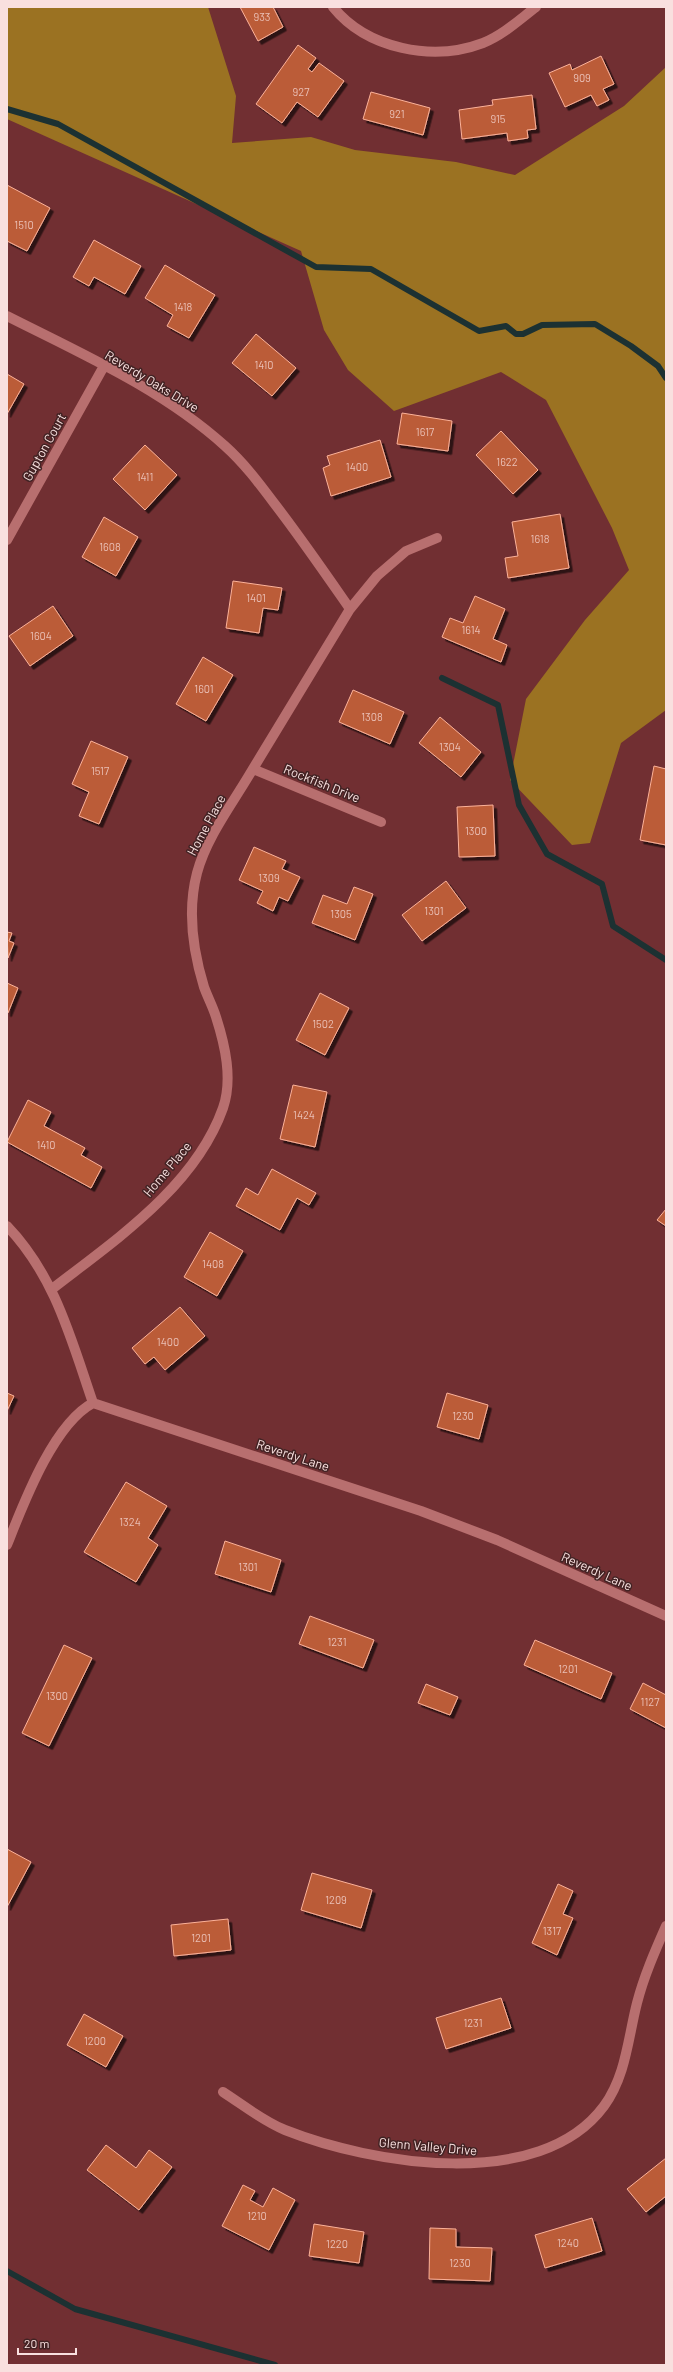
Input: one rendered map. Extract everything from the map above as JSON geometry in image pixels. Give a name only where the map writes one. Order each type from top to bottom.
[{"type":"street","points":[[333,7],[351,24],[387,45],[423,51],[443,52],[463,49],[490,40],[503,33],[536,7]]},
{"type":"street","name":"Reverdy Oaks Drive","points":[[7,316],[104,366],[154,394],[194,420],[240,461],[304,543],[350,609]]},
{"type":"street","name":"Gupton Court","points":[[7,540],[104,366]]},
{"type":"street","name":"Home Place","points":[[52,1289],[135,1226],[171,1188],[200,1154],[223,1107],[228,1069],[216,1014],[196,960],[192,899],[197,872],[203,856],[253,769],[350,609],[377,576],[406,551],[437,538]]},
{"type":"street","name":"Rockfish Drive","points":[[253,769],[381,822]]},
{"type":"street","points":[[7,1226],[20,1240],[52,1289],[59,1303],[92,1403],[87,1406],[60,1435],[50,1450],[7,1545]]},
{"type":"street","name":"Reverdy Lane","points":[[92,1403],[421,1511],[497,1540],[666,1616]]},
{"type":"street","name":"Glenn Valley Drive","points":[[223,2092],[264,2119],[285,2130],[356,2151],[410,2160],[460,2164],[507,2161],[528,2155],[562,2141],[576,2131],[593,2118],[613,2092],[623,2068],[637,2002],[652,1956],[666,1926]]},
{"type":"shaded area","points":[[7,7],[208,7],[236,96],[232,143],[311,137],[355,150],[456,162],[515,175],[624,106],[666,67],[666,710],[621,743],[590,843],[572,845],[510,780],[526,699],[585,620],[629,570],[612,528],[546,400],[501,372],[394,411],[348,370],[324,330],[301,251],[7,119]]},
{"type":"building","points":[[240,7],[273,7],[283,27],[258,41]]},
{"type":"building","points":[[298,45],[316,58],[308,69],[312,72],[319,63],[344,81],[318,117],[297,102],[282,123],[256,104]]},
{"type":"building","points":[[601,56],[614,84],[603,89],[609,100],[597,106],[591,95],[565,107],[549,73],[570,64],[572,70]]},
{"type":"building","points":[[371,92],[430,108],[423,135],[363,119]]},
{"type":"building","points":[[532,95],[536,129],[527,130],[528,138],[508,141],[507,133],[462,139],[459,110],[493,105],[492,100]]},
{"type":"building","points":[[7,185],[50,208],[27,251],[7,241]]},
{"type":"building","points":[[94,240],[141,266],[125,294],[94,277],[89,286],[73,277]]},
{"type":"building","points":[[165,265],[215,295],[189,338],[167,326],[173,315],[145,298]]},
{"type":"building","points":[[256,334],[296,368],[272,396],[232,363]]},
{"type":"building","points":[[7,374],[24,384],[7,414]]},
{"type":"building","points":[[402,413],[452,421],[448,451],[397,444]]},
{"type":"building","points":[[501,431],[538,470],[513,494],[476,455]]},
{"type":"building","points":[[380,440],[391,477],[331,496],[323,468],[330,465],[327,456]]},
{"type":"building","points":[[145,445],[177,475],[145,510],[113,479]]},
{"type":"building","points":[[560,514],[569,568],[508,578],[505,558],[518,556],[512,522]]},
{"type":"building","points":[[104,517],[138,537],[116,576],[82,557]]},
{"type":"building","points":[[233,581],[282,588],[278,610],[263,608],[259,633],[226,628]]},
{"type":"building","points":[[475,596],[505,609],[493,639],[507,645],[501,662],[442,637],[450,618],[463,623]]},
{"type":"building","points":[[53,606],[73,636],[30,666],[9,636]]},
{"type":"building","points":[[203,657],[233,675],[206,721],[176,704]]},
{"type":"building","points":[[353,690],[404,712],[390,744],[339,722]]},
{"type":"building","points":[[440,717],[481,752],[461,777],[419,743]]},
{"type":"building","points":[[91,741],[128,757],[99,824],[79,816],[89,792],[72,784]]},
{"type":"building","points":[[654,766],[666,769],[666,845],[640,840]]},
{"type":"building","points":[[493,805],[495,856],[459,857],[457,807]]},
{"type":"building","points":[[254,847],[286,861],[282,869],[300,877],[288,901],[279,897],[273,911],[257,903],[263,891],[239,880]]},
{"type":"building","points":[[446,881],[466,908],[422,941],[402,915]]},
{"type":"building","points":[[354,887],[373,894],[355,940],[312,923],[323,895],[347,904]]},
{"type":"building","points":[[7,932],[12,933],[9,941],[14,943],[8,958]]},
{"type":"building","points":[[7,983],[18,988],[8,1013],[7,1013]]},
{"type":"building","points":[[320,993],[349,1008],[325,1055],[296,1040]]},
{"type":"building","points":[[293,1085],[327,1092],[315,1147],[280,1139]]},
{"type":"building","points":[[28,1100],[51,1112],[44,1126],[85,1148],[81,1155],[102,1167],[91,1188],[7,1142]]},
{"type":"building","points":[[272,1169],[316,1193],[309,1205],[297,1198],[280,1230],[236,1206],[246,1188],[258,1195]]},
{"type":"building","points":[[666,1209],[666,1226],[657,1220]]},
{"type":"building","points":[[210,1232],[243,1251],[217,1296],[184,1277]]},
{"type":"building","points":[[180,1307],[205,1336],[165,1370],[154,1357],[145,1364],[132,1348]]},
{"type":"building","points":[[7,1393],[14,1396],[7,1411]]},
{"type":"building","points":[[447,1393],[488,1405],[479,1439],[437,1427]]},
{"type":"building","points":[[126,1482],[167,1506],[148,1538],[158,1545],[136,1582],[84,1552]]},
{"type":"building","points":[[225,1541],[281,1560],[271,1592],[215,1574]]},
{"type":"building","points":[[310,1616],[374,1640],[363,1668],[299,1644]]},
{"type":"building","points":[[535,1640],[612,1673],[601,1699],[524,1665]]},
{"type":"building","points":[[64,1645],[92,1658],[49,1746],[22,1733]]},
{"type":"building","points":[[643,1683],[666,1695],[666,1728],[630,1709]]},
{"type":"building","points":[[426,1684],[458,1697],[450,1715],[418,1703]]},
{"type":"building","points":[[7,1849],[31,1862],[7,1907]]},
{"type":"building","points":[[312,1873],[372,1890],[361,1928],[301,1910]]},
{"type":"building","points":[[558,1884],[573,1891],[563,1914],[573,1918],[557,1955],[532,1943]]},
{"type":"building","points":[[228,1919],[231,1950],[174,1956],[171,1925]]},
{"type":"building","points":[[501,1998],[511,2028],[446,2049],[436,2018]]},
{"type":"building","points":[[84,2014],[123,2036],[106,2067],[67,2045]]},
{"type":"building","points":[[106,2145],[136,2168],[149,2150],[172,2167],[139,2210],[87,2170]]},
{"type":"building","points":[[666,2158],[666,2196],[646,2212],[627,2189]]},
{"type":"building","points":[[243,2185],[255,2191],[250,2200],[263,2207],[273,2188],[295,2200],[269,2250],[222,2226]]},
{"type":"building","points":[[592,2218],[602,2251],[545,2268],[535,2235]]},
{"type":"building","points":[[314,2224],[364,2232],[359,2263],[309,2256]]},
{"type":"building","points":[[430,2228],[456,2229],[456,2247],[492,2248],[490,2281],[429,2279]]},
{"type":"waterway","points":[[7,109],[58,124],[316,267],[371,269],[479,331],[506,326],[516,334],[523,334],[542,325],[595,324],[631,346],[658,366],[666,378]]},
{"type":"waterway","points":[[442,678],[498,705],[519,805],[547,854],[602,884],[613,926],[666,960]]},
{"type":"waterway","points":[[7,2271],[75,2309],[275,2365]]}]
